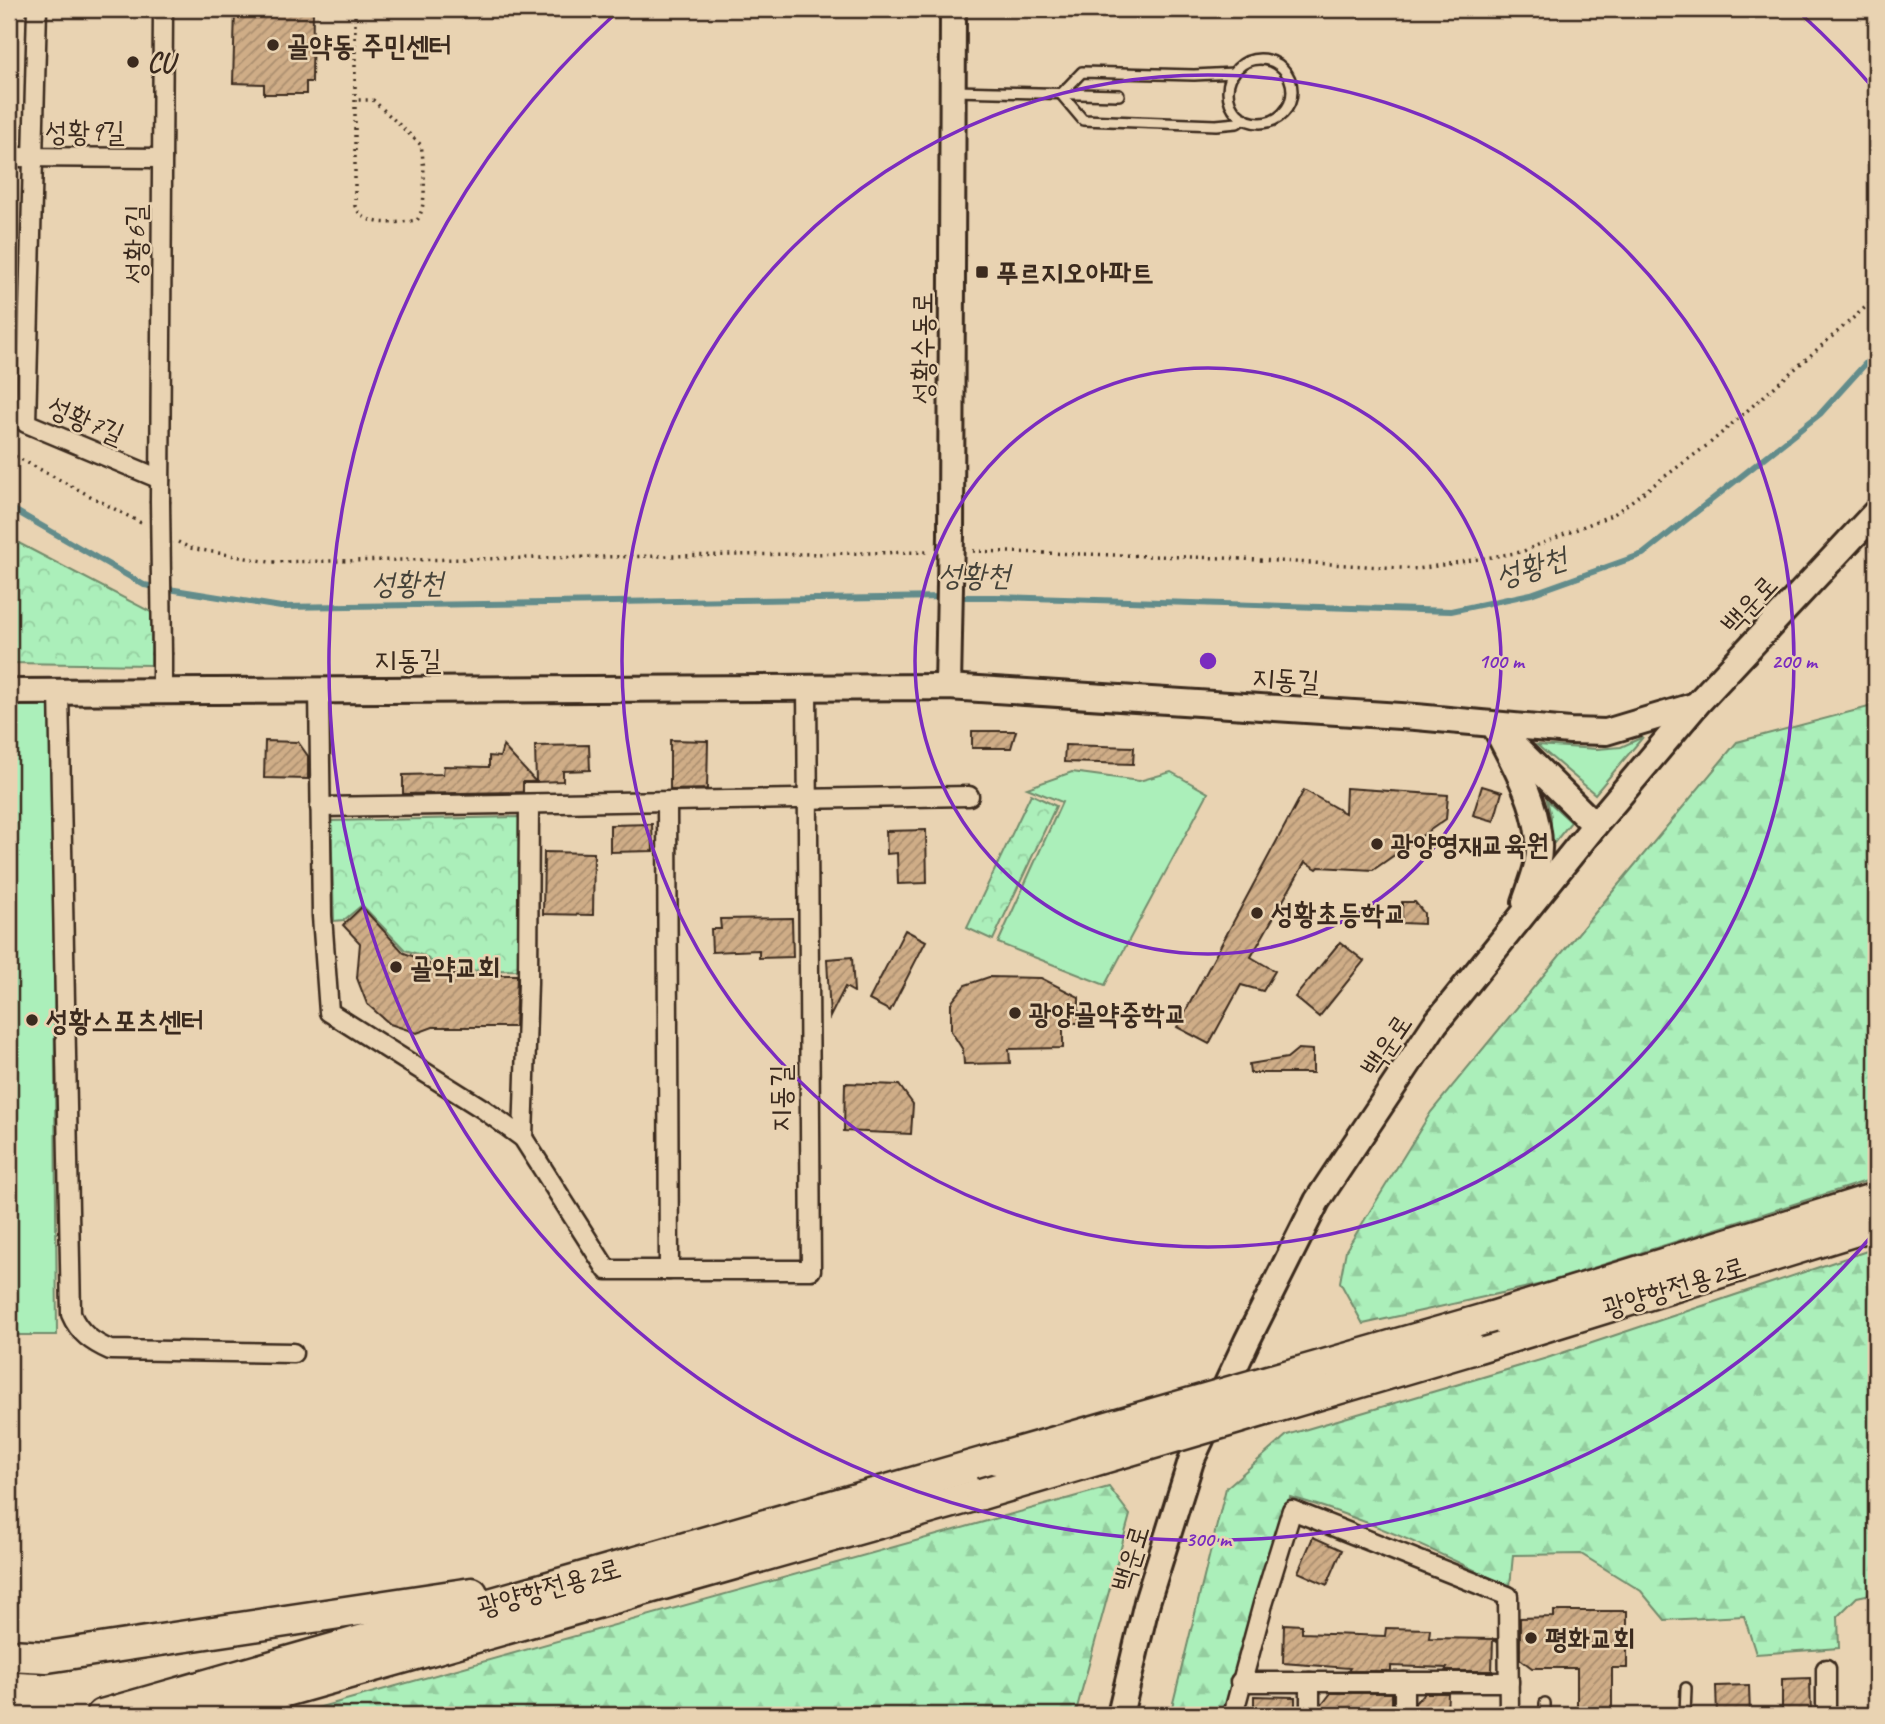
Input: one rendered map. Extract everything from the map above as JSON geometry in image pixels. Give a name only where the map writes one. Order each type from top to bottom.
[{"type":"highway","name":"광양항전용2로","points":[[102,1715],[1492,1317],[1876,1198]]},
{"type":"highway","name":"광양항전용2로","points":[[201,1715],[981,1494],[1472,1349],[1876,1224]]},
{"type":"highway","points":[[9,1655],[47,1657],[593,1575]]},
{"type":"street","name":"성황7길","points":[[37,9],[26,423],[160,479]]},
{"type":"street","name":"성황6길","points":[[162,691],[160,479],[163,9]]},
{"type":"street","name":"성황수동로","points":[[948,687],[953,9]]},
{"type":"street","name":"성황9길","points":[[9,157],[162,158]]},
{"type":"street","points":[[9,412],[26,423]]},
{"type":"street","name":"백운로","points":[[1120,1715],[1147,1602],[1191,1461],[1317,1201],[1435,1024],[1595,825],[1696,705],[1876,512]]},
{"type":"street","name":"지동길","points":[[669,1270],[811,1270],[807,686]]},
{"type":"street","name":"지동길","points":[[9,692],[948,687],[1416,717],[1570,732],[1606,732],[1696,705]]},
{"type":"street","points":[[319,690],[322,916],[329,1012],[483,1109],[523,1138],[607,1270],[669,1270],[667,802]]},
{"type":"street","points":[[59,691],[71,1314],[85,1336],[110,1350],[293,1353]]},
{"type":"street","points":[[1494,725],[1595,825]]},
{"type":"street","points":[[1494,725],[1525,788],[1537,823],[1538,863],[1518,920]]},
{"type":"street","points":[[320,807],[969,796]]},
{"type":"street","points":[[523,1138],[528,983],[529,804]]},
{"type":"street","points":[[1233,1715],[1240,1682],[1292,1510],[1508,1596],[1509,1715]]},
{"type":"street","points":[[1826,1669],[1826,1715]]},
{"type":"street","points":[[1240,1682],[1509,1682]]},
{"type":"street","points":[[1310,1682],[1310,1715]]},
{"type":"street","points":[[1404,1682],[1404,1715]]},
{"type":"lane","points":[[1261,59],[1280,66],[1288,74],[1292,84],[1289,105],[1274,120],[1254,122],[1244,118],[1231,103],[1230,82],[1234,73],[1241,65],[1261,59]]},
{"type":"lane","points":[[1061,94],[1082,72],[1194,75],[1234,73]]},
{"type":"lane","points":[[953,91],[1119,95]]},
{"type":"lane","points":[[1061,94],[1083,120],[1216,125],[1237,123],[1244,118]]},
{"type":"lane","points":[[1685,1688],[1685,1715]]},
{"type":"lane","points":[[1545,1703],[1545,1715]]},
{"type":"path","points":[[355,9],[355,100],[356,210],[369,221],[417,220],[423,210],[424,197],[421,145],[373,100],[355,100]]},
{"type":"green space","points":[[1045,9],[1113,9],[1042,17]]},
{"type":"green space","points":[[9,538],[151,612],[151,665],[9,663]]},
{"type":"green space","points":[[1876,705],[1876,1178],[1542,1284],[1363,1324],[1340,1282],[1346,1250],[1431,1112],[1594,914],[1737,742]]},
{"type":"green space","name":"성황스포츠센터","points":[[9,706],[52,706],[57,1335],[9,1335]]},
{"type":"green space","points":[[1643,737],[1595,794],[1537,745],[1597,749],[1621,747]]},
{"type":"green space","points":[[1072,772],[1139,781],[1171,772],[1208,793],[1105,985],[998,943],[1062,802],[1027,788]]},
{"type":"green space","points":[[1031,794],[1056,806],[993,940],[967,928]]},
{"type":"green space","points":[[1547,800],[1571,822],[1550,848],[1551,816]]},
{"type":"green space","points":[[519,817],[522,970],[445,971],[424,956],[405,950],[362,905],[344,920],[334,921],[331,821]]},
{"type":"green space","points":[[1876,1248],[1876,1593],[1857,1597],[1838,1616],[1839,1648],[1756,1654],[1744,1616],[1665,1620],[1641,1591],[1581,1554],[1513,1555],[1510,1587],[1375,1526],[1290,1497],[1231,1715],[1170,1715],[1226,1488],[1287,1435],[1547,1358]]},
{"type":"green space","points":[[1109,1487],[1130,1515],[1075,1715],[292,1715]]},
{"type":"building","name":"골약동 주민센터","points":[[235,9],[313,9],[312,82],[306,82],[306,94],[264,94],[264,84],[233,83]]},
{"type":"building","points":[[972,731],[1016,731],[1011,748],[972,748]]},
{"type":"building","points":[[670,740],[708,741],[707,789],[670,790]]},
{"type":"building","points":[[265,741],[298,742],[308,756],[308,779],[264,778]]},
{"type":"building","points":[[589,745],[590,770],[563,771],[563,781],[536,782],[535,746]]},
{"type":"building","points":[[1065,745],[1134,747],[1133,764],[1064,762]]},
{"type":"building","points":[[503,746],[536,782],[523,782],[523,792],[403,794],[403,775],[443,774],[444,766],[489,767],[489,756],[500,757]]},
{"type":"building","points":[[1482,786],[1502,792],[1494,821],[1473,815]]},
{"type":"building","name":"성황초등학교","points":[[1346,788],[1448,795],[1446,819],[1373,870],[1317,869],[1305,862],[1251,957],[1275,971],[1263,991],[1241,985],[1209,1044],[1177,1027],[1304,790],[1345,813]]},
{"type":"building","points":[[652,824],[653,851],[610,852],[610,825]]},
{"type":"building","points":[[926,830],[927,883],[898,884],[897,853],[887,854],[886,831]]},
{"type":"building","points":[[544,852],[594,853],[593,915],[543,914]]},
{"type":"building","points":[[1402,902],[1415,902],[1424,913],[1424,924],[1402,923]]},
{"type":"building","name":"골약교회","points":[[362,907],[404,953],[423,960],[445,975],[517,975],[515,1027],[433,1027],[417,1033],[390,1024],[367,1004],[357,978],[360,943],[343,925]]},
{"type":"building","points":[[792,918],[793,957],[759,958],[759,950],[712,952],[711,929],[721,929],[720,919]]},
{"type":"building","points":[[905,930],[926,941],[890,1011],[869,1000]]},
{"type":"building","points":[[1340,942],[1364,961],[1319,1017],[1295,997]]},
{"type":"building","points":[[852,957],[854,992],[845,987],[830,1017],[827,959]]},
{"type":"building","name":"광양골약중학교","points":[[989,977],[1041,978],[1079,997],[1079,1023],[1063,1023],[1063,1048],[1009,1049],[1010,1063],[964,1064],[963,1050],[951,1031],[951,1003],[965,985]]},
{"type":"building","points":[[1298,1049],[1313,1050],[1313,1073],[1250,1073],[1249,1064],[1287,1058]]},
{"type":"building","points":[[845,1083],[899,1085],[913,1104],[911,1134],[844,1131]]},
{"type":"building","points":[[1313,1537],[1342,1550],[1327,1585],[1298,1572]]},
{"type":"building","points":[[1554,1611],[1627,1611],[1627,1668],[1612,1668],[1612,1715],[1577,1715],[1577,1668],[1532,1668],[1520,1659],[1520,1618],[1554,1617]]},
{"type":"building","points":[[1284,1624],[1302,1625],[1302,1633],[1385,1636],[1386,1628],[1430,1629],[1429,1638],[1497,1639],[1497,1642],[1493,1639],[1492,1671],[1445,1671],[1447,1668],[1391,1666],[1391,1671],[1348,1671],[1350,1668],[1283,1663]]},
{"type":"building","points":[[1810,1678],[1811,1715],[1782,1715],[1782,1679]]},
{"type":"building","points":[[1749,1685],[1750,1715],[1717,1715],[1716,1686]]},
{"type":"building","points":[[1331,1693],[1392,1693],[1392,1715],[1321,1715],[1321,1706]]},
{"type":"building","points":[[1424,1693],[1448,1693],[1447,1715],[1415,1715],[1415,1703]]},
{"type":"building","points":[[1254,1696],[1295,1697],[1295,1715],[1254,1715]]},
{"type":"waterway","name":"성황천","points":[[956,597],[1451,611],[1531,594],[1643,554],[1820,414],[1876,352]]},
{"type":"waterway","name":"성황천","points":[[9,507],[144,585],[281,607],[945,597]]},
{"type":"place","name":"골약동 주민센터","points":[[273,45]]},
{"type":"place","name":"CU","points":[[133,62]]},
{"type":"place","name":"푸르지오아파트","points":[[982,272]]},
{"type":"place","name":"광양영재교육원","points":[[1377,844]]},
{"type":"place","name":"성황초등학교","points":[[1257,913]]},
{"type":"place","name":"골약교회","points":[[396,967]]},
{"type":"place","name":"광양골약중학교","points":[[1015,1013]]},
{"type":"place","name":"성황스포츠센터","points":[[32,1020]]},
{"type":"place","name":"평화교회","points":[[1531,1638]]}]
